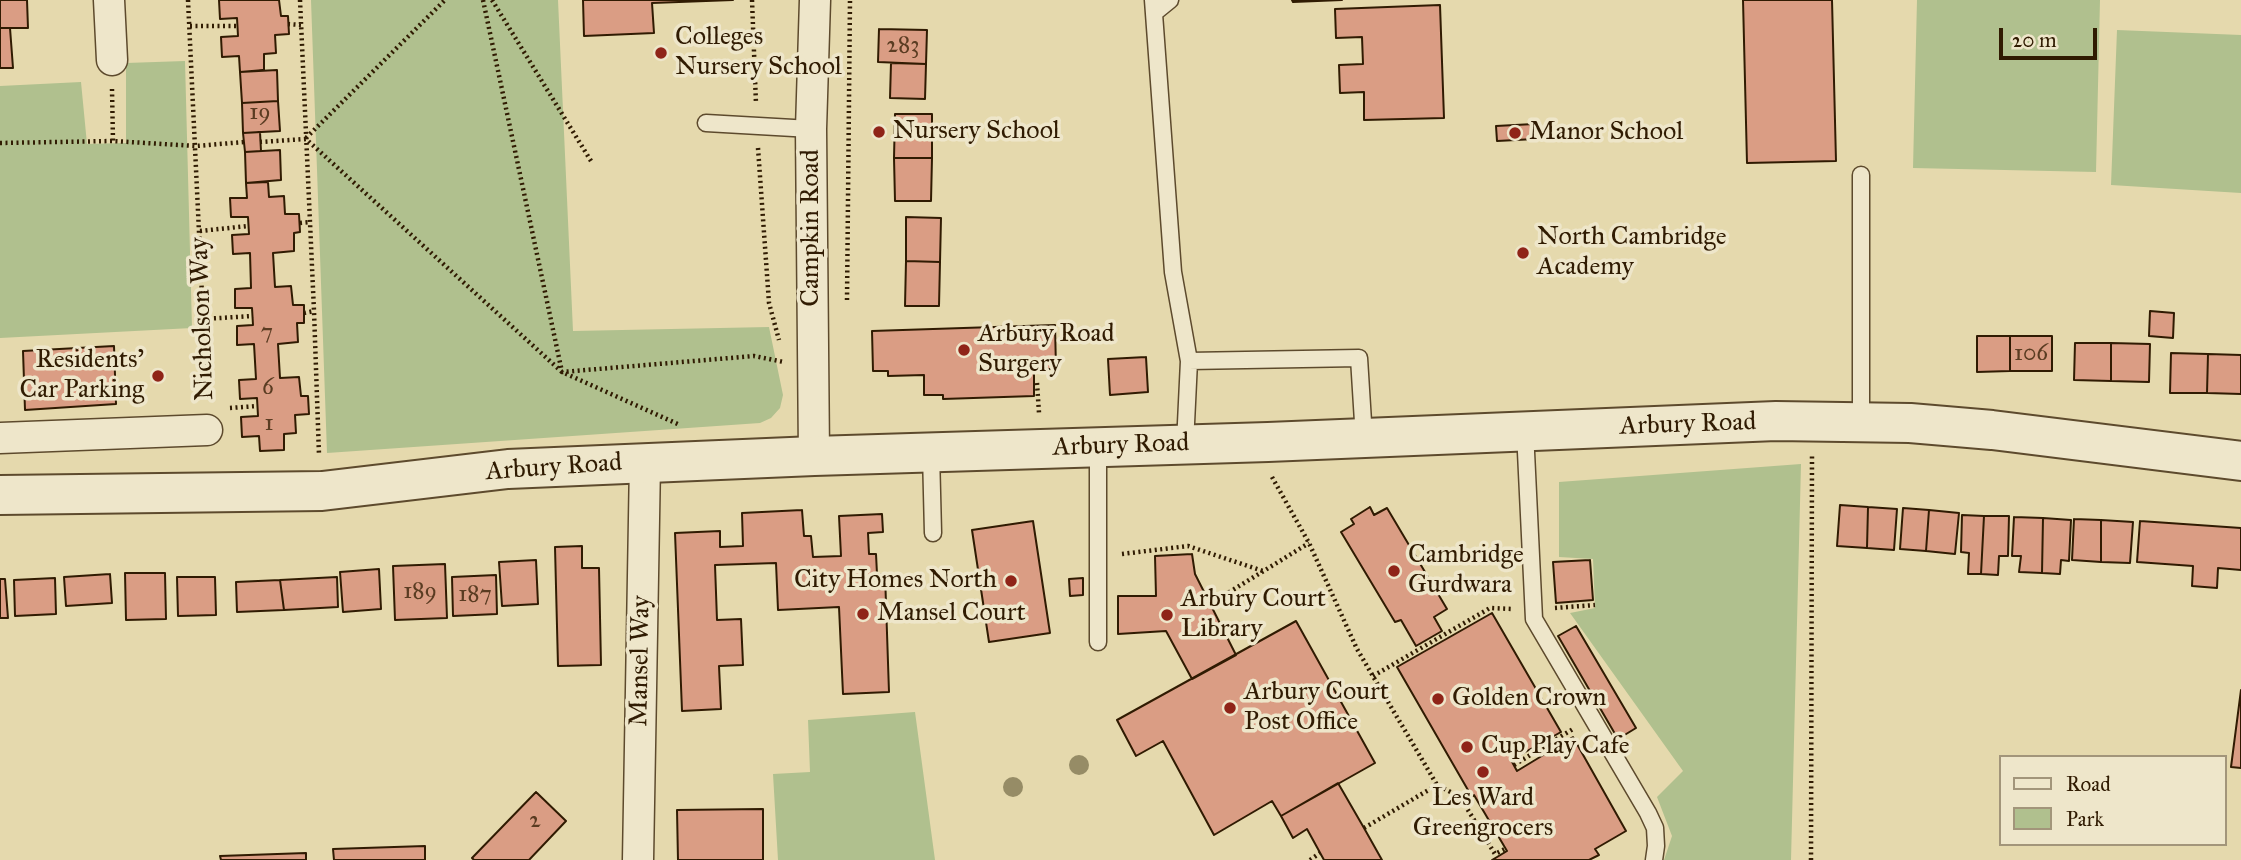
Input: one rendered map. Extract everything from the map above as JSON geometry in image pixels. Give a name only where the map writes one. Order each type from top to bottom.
[{"type":"street","points":[[109,0],[112,60]]},
{"type":"street","name":"Campkin Road","points":[[814,456],[811,129],[815,0]]},
{"type":"street","name":"Arbury Road","points":[[0,495],[321,491],[508,469],[645,462],[1268,442],[1776,421],[1910,424],[1992,430],[2241,461]]},
{"type":"street","name":"Nicholson Way","points":[[0,438],[207,430]]},
{"type":"street","name":"Mansel Way","points":[[638,860],[645,462]]},
{"type":"lane","points":[[1170,0],[1153,6],[1173,272],[1189,361],[1185,444]]},
{"type":"lane","points":[[706,123],[811,129]]},
{"type":"lane","points":[[1861,175],[1861,422]]},
{"type":"lane","points":[[1189,361],[1359,358],[1364,438]]},
{"type":"lane","points":[[1525,431],[1534,619],[1593,717],[1654,828],[1657,846],[1654,860]]},
{"type":"lane","points":[[1098,447],[1098,642]]},
{"type":"lane","points":[[930,453],[933,533]]},
{"type":"path","name":"Nicholson Way","points":[[188,0],[197,146],[207,430]]},
{"type":"path","points":[[300,0],[320,455]]},
{"type":"path","points":[[260,142],[306,138],[445,0]]},
{"type":"path","points":[[483,0],[562,372]]},
{"type":"path","points":[[492,0],[591,161]]},
{"type":"path","points":[[562,372],[754,356],[785,362],[769,303],[756,126],[752,0]]},
{"type":"path","points":[[288,24],[301,25]]},
{"type":"path","points":[[190,26],[237,26]]},
{"type":"path","points":[[112,60],[113,141]]},
{"type":"path","points":[[306,138],[562,372],[683,427]]},
{"type":"path","points":[[0,143],[113,141],[197,146],[244,142]]},
{"type":"path","points":[[300,223],[310,222]]},
{"type":"path","points":[[200,231],[248,226]]},
{"type":"path","points":[[304,313],[314,311]]},
{"type":"path","points":[[203,319],[253,316]]},
{"type":"path","points":[[1037,383],[1039,420]]},
{"type":"path","points":[[309,405],[317,404]]},
{"type":"path","points":[[1268,442],[1269,472],[1309,543],[1357,649],[1437,785],[1460,797],[1495,854],[1505,849]]},
{"type":"path","points":[[1811,860],[1812,451]]},
{"type":"path","points":[[1210,604],[1309,543]]},
{"type":"path","points":[[1099,557],[1188,546],[1264,571]]},
{"type":"path","points":[[1373,676],[1490,608],[1534,610],[1595,605]]},
{"type":"path","points":[[1514,765],[1593,717]]},
{"type":"path","points":[[1364,828],[1437,785]]},
{"type":"path","points":[[1460,797],[1469,791]]},
{"type":"path","points":[[1310,860],[1321,853]]},
{"type":"green space","points":[[311,0],[558,0],[573,331],[769,327],[783,395],[780,408],[771,418],[760,423],[327,453]]},
{"type":"green space","points":[[1917,0],[2100,0],[2096,172],[1913,168]]},
{"type":"green space","points":[[2117,30],[2241,35],[2241,193],[2111,185]]},
{"type":"green space","points":[[185,61],[192,328],[0,338],[0,86],[81,82],[87,144],[126,143],[126,63]]},
{"type":"green space","points":[[1801,464],[1791,860],[1664,860],[1672,836],[1657,797],[1683,771],[1570,613],[1595,608],[1593,559],[1559,557],[1559,482]]},
{"type":"green space","points":[[915,712],[935,860],[778,860],[773,774],[810,772],[808,720]]},
{"type":"building","points":[[0,0],[27,0],[28,28],[0,28]]},
{"type":"building","points":[[219,0],[279,0],[281,16],[288,16],[289,34],[275,35],[276,53],[264,54],[264,70],[240,72],[239,56],[222,57],[221,37],[238,36],[237,18],[220,19]]},
{"type":"building","points":[[583,0],[733,0],[652,3],[654,33],[584,36]]},
{"type":"building","points":[[1292,0],[1342,0],[1293,2]]},
{"type":"building","points":[[1743,0],[1832,0],[1836,161],[1747,163]]},
{"type":"building","points":[[1440,5],[1444,118],[1364,120],[1364,92],[1340,93],[1339,65],[1363,64],[1362,37],[1336,38],[1335,9]]},
{"type":"building","points":[[0,28],[10,28],[13,68],[0,68]]},
{"type":"building","points":[[879,29],[927,30],[926,64],[878,62]]},
{"type":"building","points":[[891,63],[926,64],[925,99],[890,98]]},
{"type":"building","points":[[277,70],[278,101],[242,103],[240,72]]},
{"type":"building","points":[[278,101],[280,131],[243,133],[242,103]]},
{"type":"building","points":[[895,114],[932,114],[932,158],[894,158]]},
{"type":"building","name":"Manor School","points":[[1534,124],[1535,139],[1497,141],[1496,126]]},
{"type":"building","points":[[260,132],[261,151],[245,152],[243,133]]},
{"type":"building","points":[[280,150],[281,180],[246,183],[245,152]]},
{"type":"building","points":[[894,158],[932,158],[931,201],[895,201]]},
{"type":"building","points":[[268,182],[269,197],[284,196],[285,214],[299,214],[300,232],[294,233],[294,251],[273,253],[275,287],[291,286],[293,305],[304,305],[304,323],[297,323],[298,342],[278,344],[280,378],[299,377],[301,396],[308,396],[309,414],[295,415],[296,433],[284,434],[284,450],[260,451],[259,436],[242,437],[241,417],[258,416],[257,398],[240,399],[239,380],[256,379],[254,344],[237,345],[237,326],[253,325],[252,308],[235,308],[235,289],[251,288],[250,253],[233,254],[232,235],[249,234],[248,217],[231,217],[230,198],[247,198],[246,183]]},
{"type":"building","points":[[906,217],[941,218],[940,262],[906,261]]},
{"type":"building","points":[[906,261],[940,262],[939,306],[905,306]]},
{"type":"building","points":[[2150,311],[2174,313],[2173,338],[2149,336]]},
{"type":"building","name":"Arbury Road Surgery","points":[[1055,325],[1056,369],[1034,369],[1034,396],[943,399],[943,395],[924,395],[924,375],[888,376],[888,371],[873,371],[872,331]]},
{"type":"building","points":[[1977,336],[2010,336],[2010,371],[1977,372]]},
{"type":"building","points":[[2010,336],[2052,336],[2052,371],[2010,371]]},
{"type":"building","points":[[2075,343],[2111,343],[2111,381],[2074,380]]},
{"type":"building","points":[[2111,343],[2150,344],[2149,382],[2111,381]]},
{"type":"building","points":[[114,346],[116,404],[25,410],[23,351]]},
{"type":"building","points":[[2171,353],[2208,354],[2207,393],[2170,393]]},
{"type":"building","points":[[2208,354],[2241,355],[2241,394],[2207,393]]},
{"type":"building","points":[[1146,357],[1148,392],[1110,395],[1108,359]]},
{"type":"building","points":[[1840,505],[1868,507],[1867,548],[1837,546]]},
{"type":"building","name":"Cambridge Gurdwara","points":[[1370,507],[1374,515],[1387,508],[1447,609],[1434,617],[1442,631],[1416,646],[1401,620],[1395,622],[1341,532],[1354,524],[1351,519]]},
{"type":"building","points":[[1868,507],[1897,509],[1894,550],[1867,548]]},
{"type":"building","points":[[1903,508],[1929,510],[1926,551],[1900,549]]},
{"type":"building","name":"Mansel Court","points":[[802,510],[804,536],[811,536],[813,557],[841,556],[839,516],[882,514],[883,532],[868,533],[869,554],[876,554],[877,574],[885,574],[889,692],[843,694],[839,607],[778,610],[776,563],[715,565],[717,620],[741,619],[743,665],[719,666],[721,709],[682,711],[675,533],[720,531],[720,547],[743,546],[742,513]]},
{"type":"building","points":[[1929,510],[1959,513],[1955,554],[1926,551]]},
{"type":"building","points":[[1962,515],[1984,516],[1981,574],[1968,574],[1969,553],[1961,552]]},
{"type":"building","points":[[1984,516],[2009,516],[2008,556],[1999,556],[1998,575],[1981,574]]},
{"type":"building","points":[[2014,517],[2043,518],[2042,573],[2019,572],[2021,556],[2012,556]]},
{"type":"building","points":[[2043,518],[2071,520],[2069,561],[2061,560],[2060,574],[2042,573]]},
{"type":"building","points":[[2074,519],[2101,520],[2101,562],[2072,560]]},
{"type":"building","points":[[2101,520],[2133,522],[2130,563],[2101,562]]},
{"type":"building","name":"City Homes North","points":[[1033,521],[1050,633],[989,642],[972,530]]},
{"type":"building","points":[[2140,521],[2241,528],[2241,570],[2218,568],[2217,588],[2192,586],[2193,566],[2137,562]]},
{"type":"building","points":[[582,546],[582,568],[599,568],[601,665],[558,666],[555,547]]},
{"type":"building","name":"Arbury Court Library","points":[[1192,554],[1195,574],[1236,655],[1192,679],[1166,631],[1118,634],[1118,596],[1156,596],[1155,556]]},
{"type":"building","points":[[536,560],[538,604],[502,606],[499,562]]},
{"type":"building","points":[[1590,560],[1593,600],[1556,603],[1553,562]]},
{"type":"building","points":[[445,564],[447,618],[395,620],[393,566]]},
{"type":"building","points":[[379,569],[381,609],[343,612],[340,572]]},
{"type":"building","points":[[125,573],[165,573],[166,619],[126,620]]},
{"type":"building","points":[[110,574],[112,603],[66,606],[64,577]]},
{"type":"building","points":[[496,575],[497,614],[453,616],[452,577]]},
{"type":"building","points":[[177,577],[215,577],[216,615],[178,616]]},
{"type":"building","points":[[337,577],[338,607],[284,610],[280,580]]},
{"type":"building","points":[[55,578],[56,614],[15,616],[14,580]]},
{"type":"building","points":[[1083,578],[1083,595],[1070,596],[1069,579]]},
{"type":"building","points":[[0,579],[5,579],[8,618],[0,618]]},
{"type":"building","points":[[280,580],[284,610],[237,612],[236,582]]},
{"type":"building","points":[[1492,613],[1561,732],[1511,760],[1517,771],[1573,737],[1626,831],[1595,849],[1599,855],[1589,860],[1492,860],[1507,851],[1474,795],[1472,797],[1397,667]]},
{"type":"building","points":[[1296,621],[1375,763],[1281,816],[1272,801],[1214,835],[1163,741],[1136,756],[1117,720]]},
{"type":"building","points":[[1576,626],[1636,728],[1618,739],[1558,636]]},
{"type":"building","points":[[2241,690],[2241,768],[2231,767]]},
{"type":"building","points":[[1338,783],[1382,860],[1324,860],[1307,829],[1293,838],[1281,816]]},
{"type":"building","points":[[536,792],[566,821],[529,860],[474,860],[472,858]]},
{"type":"building","points":[[763,809],[763,860],[678,860],[677,810]]},
{"type":"building","points":[[425,846],[425,860],[334,860],[333,849]]},
{"type":"building","points":[[306,853],[306,860],[221,860],[220,856]]},
{"type":"place","name":"Colleges Nursery School","points":[[661,53]]},
{"type":"place","name":"Nursery School","points":[[879,132]]},
{"type":"place","name":"Manor School","points":[[1515,133]]},
{"type":"place","name":"North Cambridge Academy","points":[[1523,253]]},
{"type":"place","name":"Arbury Road Surgery","points":[[964,350]]},
{"type":"place","name":"Residents' Car Parking","points":[[158,376]]},
{"type":"place","name":"Cambridge Gurdwara","points":[[1394,571]]},
{"type":"place","name":"City Homes North","points":[[1011,581]]},
{"type":"place","name":"Mansel Court","points":[[863,614]]},
{"type":"place","name":"Arbury Court Library","points":[[1167,615]]},
{"type":"place","name":"Golden Crown","points":[[1438,699]]},
{"type":"place","name":"Arbury Court Post Office","points":[[1230,708]]},
{"type":"place","name":"Cup Play Cafe","points":[[1467,747]]},
{"type":"place","name":"Les Ward Greengrocers","points":[[1483,772]]}]
